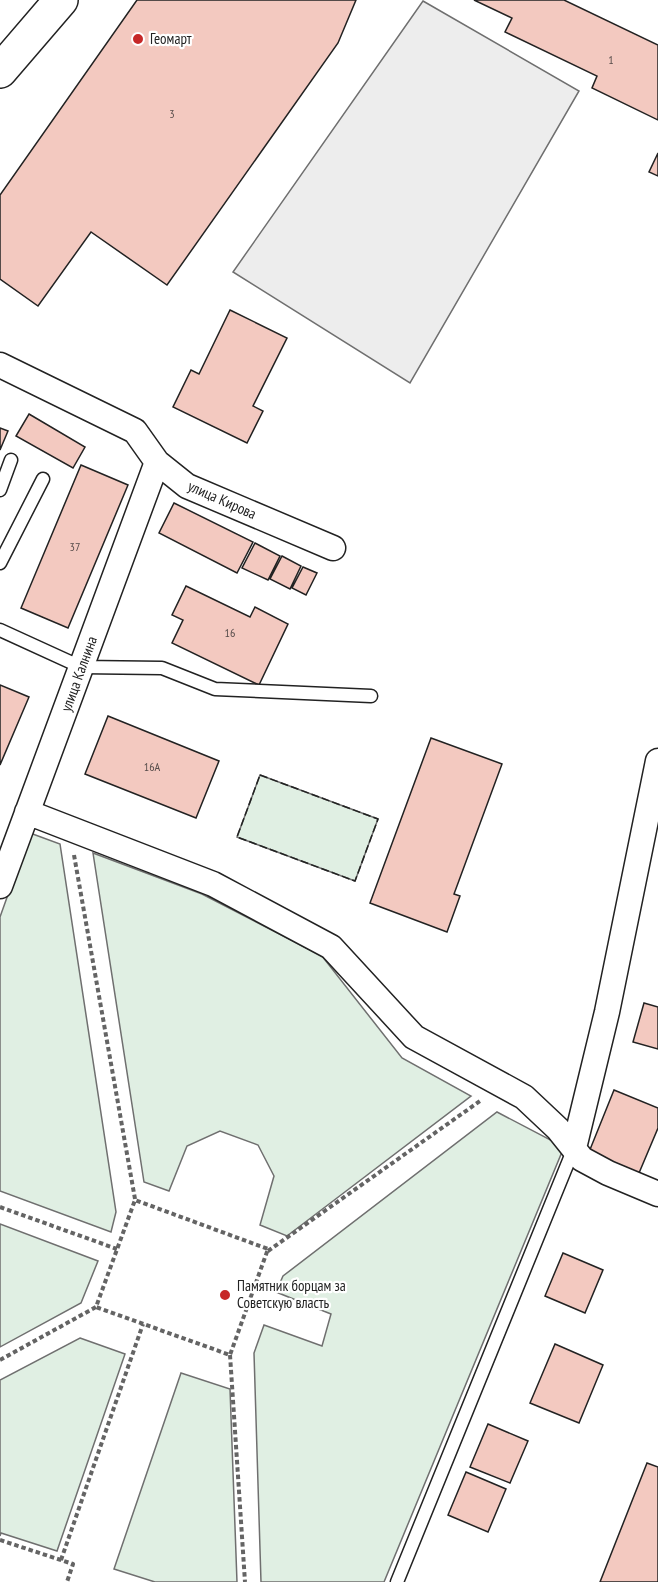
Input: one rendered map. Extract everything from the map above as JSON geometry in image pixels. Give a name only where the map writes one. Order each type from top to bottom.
[{"type":"main road","points":[[0,70],[61,0]]},
{"type":"street","name":"улица Кирова","points":[[0,365],[135,431],[157,462],[187,486],[333,548]]},
{"type":"street","name":"улица Калнина","points":[[0,886],[8,842],[27,812],[157,462]]},
{"type":"street","points":[[574,1148],[607,1012],[658,761]]},
{"type":"street","points":[[27,812],[213,884],[332,947],[414,1037],[525,1097],[558,1130],[582,1159],[608,1173],[658,1194]]},
{"type":"lane","points":[[0,490],[11,460]]},
{"type":"lane","points":[[0,563],[43,479]]},
{"type":"lane","points":[[0,630],[81,667],[162,668],[215,689],[371,696]]},
{"type":"lane","points":[[397,1582],[574,1148]]},
{"type":"path","points":[[0,1360],[96,1307],[135,1200],[70,828]]},
{"type":"path","points":[[266,1252],[502,1085]]},
{"type":"path","points":[[135,1200],[268,1249],[230,1355],[245,1582]]},
{"type":"path","points":[[0,1207],[117,1249]]},
{"type":"path","points":[[96,1307],[230,1355]]},
{"type":"path","points":[[61,1560],[143,1324]]},
{"type":"path","points":[[0,1540],[73,1564],[67,1582]]},
{"type":"green space","points":[[260,775],[378,819],[355,881],[237,837]]},
{"type":"green space","points":[[30,833],[60,844],[116,1212],[111,1232],[0,1191],[0,917]]},
{"type":"green space","points":[[93,853],[202,894],[322,956],[402,1058],[471,1096],[287,1236],[260,1225],[274,1176],[258,1145],[220,1131],[187,1146],[169,1191],[144,1182]]},
{"type":"green space","points":[[497,1112],[564,1147],[384,1582],[261,1582],[254,1353],[264,1325],[322,1346],[331,1314],[276,1292],[283,1276]]},
{"type":"green space","points":[[0,1224],[98,1261],[81,1303],[0,1347]]},
{"type":"green space","points":[[80,1338],[125,1354],[57,1551],[1,1533],[0,1536],[0,1380]]},
{"type":"green space","points":[[181,1373],[230,1389],[237,1582],[155,1582],[114,1569]]},
{"type":"shaded area","points":[[423,1],[579,91],[410,383],[233,272]]},
{"type":"building","points":[[137,0],[356,0],[338,43],[167,285],[91,232],[38,306],[0,279],[0,195]]},
{"type":"building","points":[[474,0],[564,0],[658,45],[658,120],[592,88],[597,76],[505,32],[512,18]]},
{"type":"building","points":[[658,153],[658,176],[649,172]]},
{"type":"building","points":[[230,310],[287,338],[253,406],[263,411],[247,443],[173,407],[191,370],[199,374]]},
{"type":"building","points":[[29,414],[85,447],[73,468],[16,436]]},
{"type":"building","points":[[0,428],[8,431],[0,450]]},
{"type":"building","points":[[81,465],[128,485],[68,628],[21,608]]},
{"type":"building","points":[[174,503],[253,542],[237,573],[159,533]]},
{"type":"building","points":[[255,543],[280,556],[268,580],[242,568]]},
{"type":"building","points":[[282,556],[301,566],[290,589],[270,579]]},
{"type":"building","points":[[303,567],[317,573],[306,595],[292,588]]},
{"type":"building","points":[[186,586],[250,617],[255,607],[288,624],[259,685],[172,643],[183,620],[172,615]]},
{"type":"building","points":[[0,685],[29,697],[0,765]]},
{"type":"building","points":[[108,716],[219,761],[196,818],[85,774]]},
{"type":"building","points":[[431,738],[502,764],[454,894],[460,896],[447,932],[370,903]]},
{"type":"building","points":[[644,1003],[658,1007],[658,1049],[633,1042]]},
{"type":"building","points":[[614,1090],[658,1108],[658,1128],[639,1173],[589,1152]]},
{"type":"building","points":[[563,1253],[603,1270],[585,1313],[545,1296]]},
{"type":"building","points":[[555,1344],[603,1365],[579,1423],[530,1403]]},
{"type":"building","points":[[488,1424],[528,1441],[510,1483],[470,1467]]},
{"type":"building","points":[[647,1463],[658,1467],[658,1582],[600,1582]]},
{"type":"building","points":[[466,1472],[506,1489],[488,1532],[448,1515]]},
{"type":"fence","points":[[260,775],[378,819],[355,881],[237,837],[260,775]]},
{"type":"place","name":"Геомарт","points":[[138,39]]},
{"type":"place","name":"Памятник борцам за Советскую власть","points":[[225,1295]]}]
